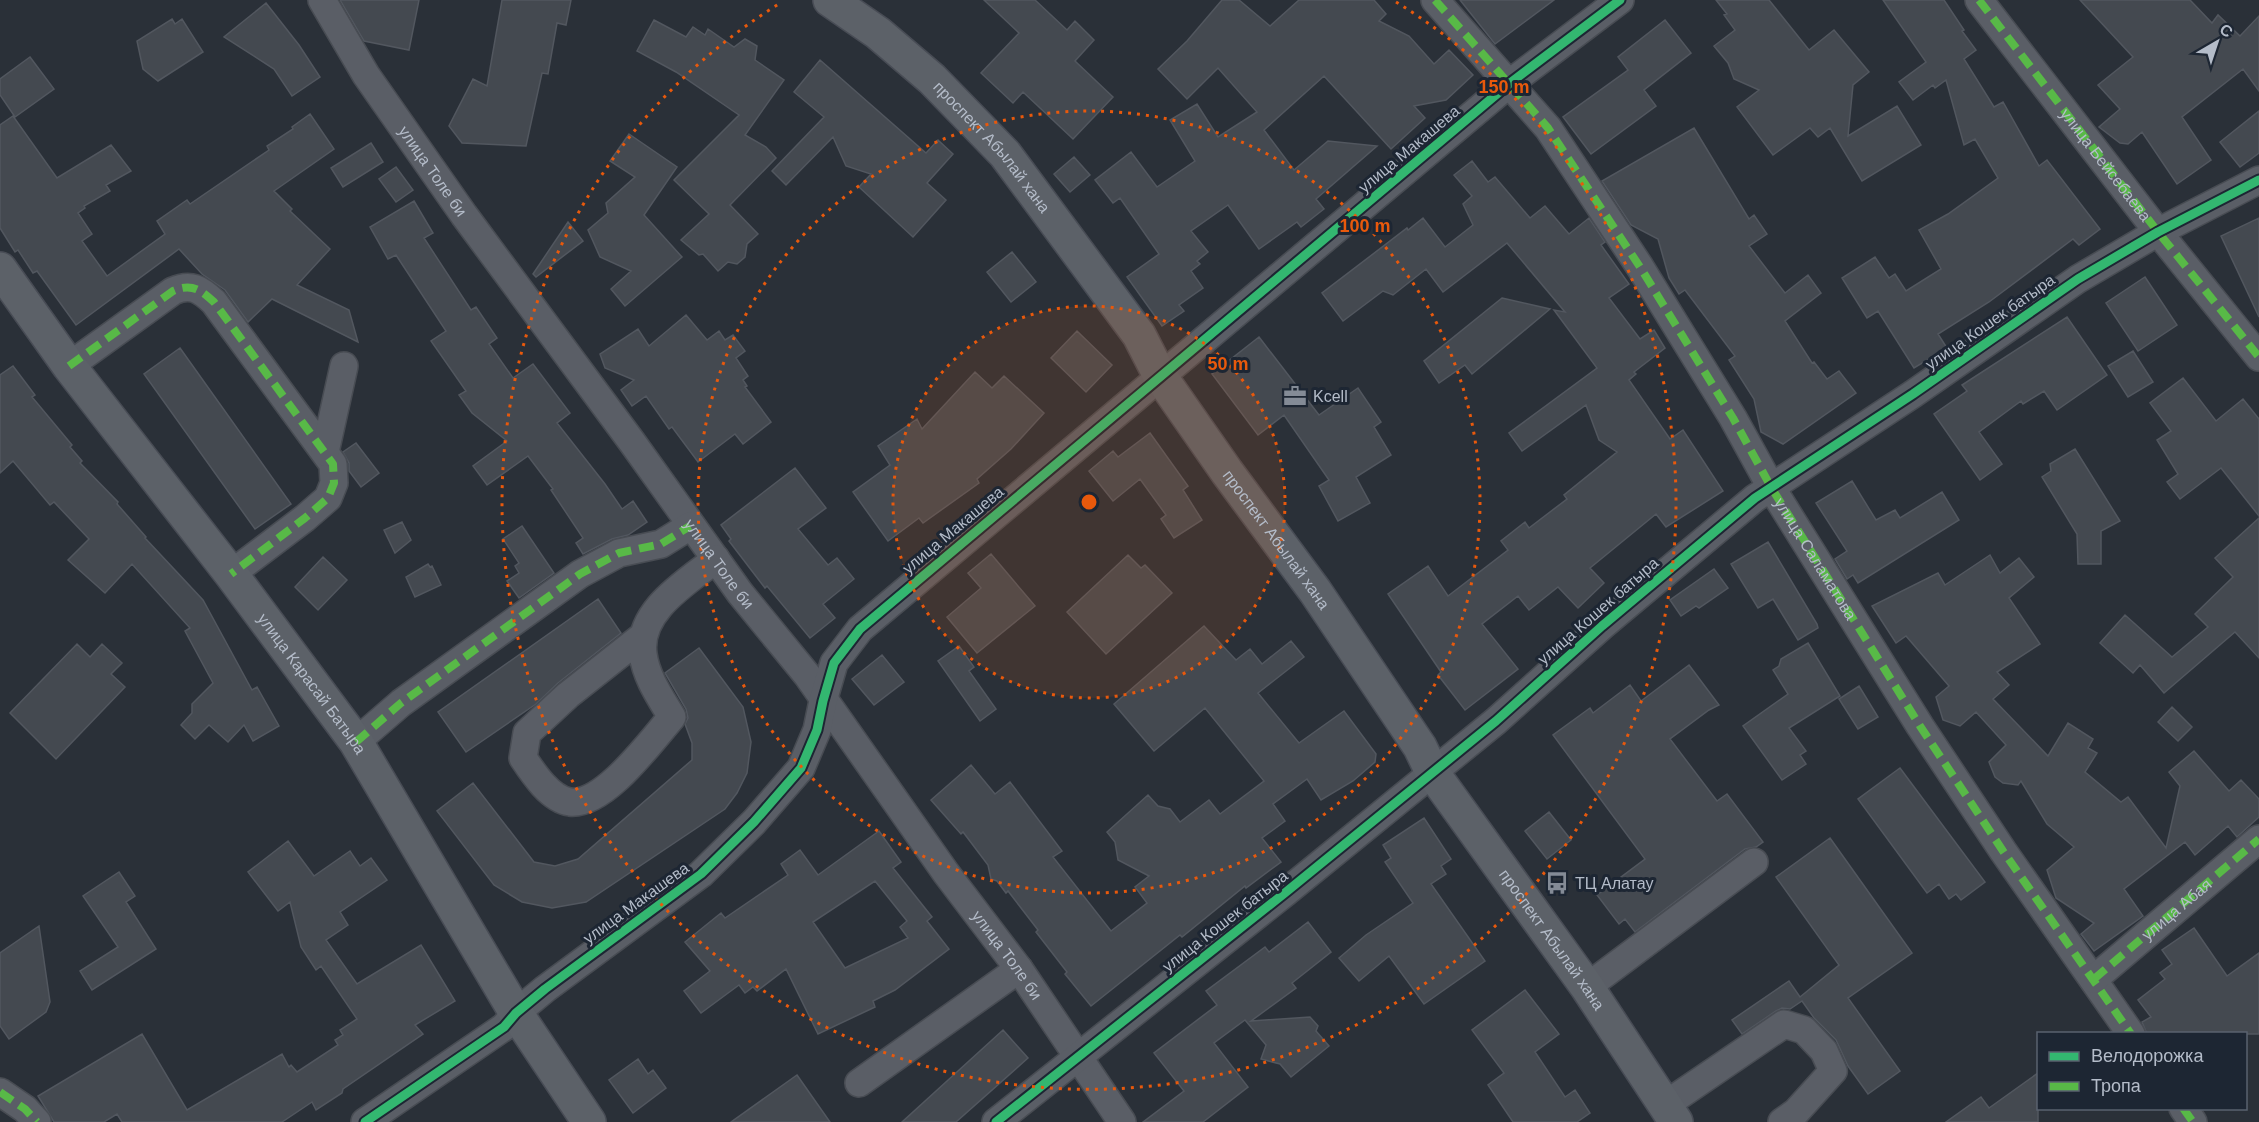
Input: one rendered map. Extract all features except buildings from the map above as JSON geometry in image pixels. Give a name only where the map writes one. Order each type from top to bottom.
[{"type":"main road","name":"проспект Абылай хана","points":[[830,0],[878,33],[932,79],[1005,154],[1139,336],[1160,376],[1315,591],[1420,747],[1432,772],[1587,987],[1670,1113]]},
{"type":"main road","name":"улица Карасай Батыра","points":[[0,269],[69,366],[231,574],[356,742],[516,1013],[589,1122]]},
{"type":"street","name":"улица Толе би","points":[[321,0],[366,75],[458,206],[632,442],[690,526],[807,675],[823,701],[946,873],[1019,969],[1122,1122]]},
{"type":"street","name":"улица Саламатова","points":[[1435,0],[1548,128],[1640,267],[1771,487],[1920,726],[2003,851],[2130,1032]]},
{"type":"street","name":"улица Макашева","points":[[365,1122],[504,1027],[516,1013],[545,988],[701,874],[754,822],[801,768],[817,730],[834,663],[860,629],[1510,83],[1620,0]]},
{"type":"street","name":"улица Бейсебаева","points":[[1979,0],[2158,232],[2259,357]]},
{"type":"street","name":"улица Кошек батыра","points":[[996,1122],[1286,892],[1496,721],[1602,626],[1755,498],[1913,394],[2078,279],[2158,232],[2259,180]]},
{"type":"street","points":[[69,366],[173,291],[193,287],[200,289],[214,302],[333,464],[334,483],[328,498],[231,574]]},
{"type":"street","points":[[325,452],[344,366]]},
{"type":"street","points":[[356,742],[401,703],[580,574],[619,553],[661,544],[690,526]]},
{"type":"street","points":[[644,634],[568,695],[527,733],[523,758],[551,793],[570,802],[590,799],[618,779],[672,717],[653,685],[643,653],[644,634],[652,614],[716,559]]},
{"type":"street","name":"улица Абая","points":[[2094,979],[2259,838]]},
{"type":"street","points":[[1587,987],[1754,862]]},
{"type":"street","points":[[859,1083],[1019,969]]},
{"type":"street","points":[[1670,1113],[1784,1024],[1804,1030],[1824,1052],[1833,1071],[1796,1112],[1782,1122]]},
{"type":"street","points":[[0,1092],[25,1109],[37,1122]]},
{"type":"marked path","points":[[1435,0],[1548,128],[1640,267],[1733,418],[1771,487],[1920,726],[2003,851],[2130,1032]]},
{"type":"marked path","points":[[1979,0],[2158,232],[2259,357]]},
{"type":"marked path","points":[[69,366],[173,291],[185,288],[195,289],[214,302],[333,464],[334,483],[328,498],[231,574]]},
{"type":"marked path","points":[[356,742],[401,703],[580,574],[619,553],[661,544],[690,526]]},
{"type":"marked path","points":[[2094,979],[2259,839]]},
{"type":"marked path","points":[[0,1092],[25,1109],[37,1122]]},
{"type":"marked path","points":[[2184,1110],[2193,1122]]},
{"type":"cycle path","points":[[365,1122],[504,1027],[516,1013],[545,989],[701,874],[754,822],[801,768],[817,730],[834,663],[860,629],[1510,83],[1620,0]]},
{"type":"cycle path","points":[[996,1122],[1286,892],[1496,721],[1602,626],[1755,498],[1913,394],[2078,279],[2158,232],[2259,180]]},
{"type":"place","name":"Kcell","points":[[1295,396]]},
{"type":"place","name":"ТЦ Алатау","points":[[1557,883]]}]
